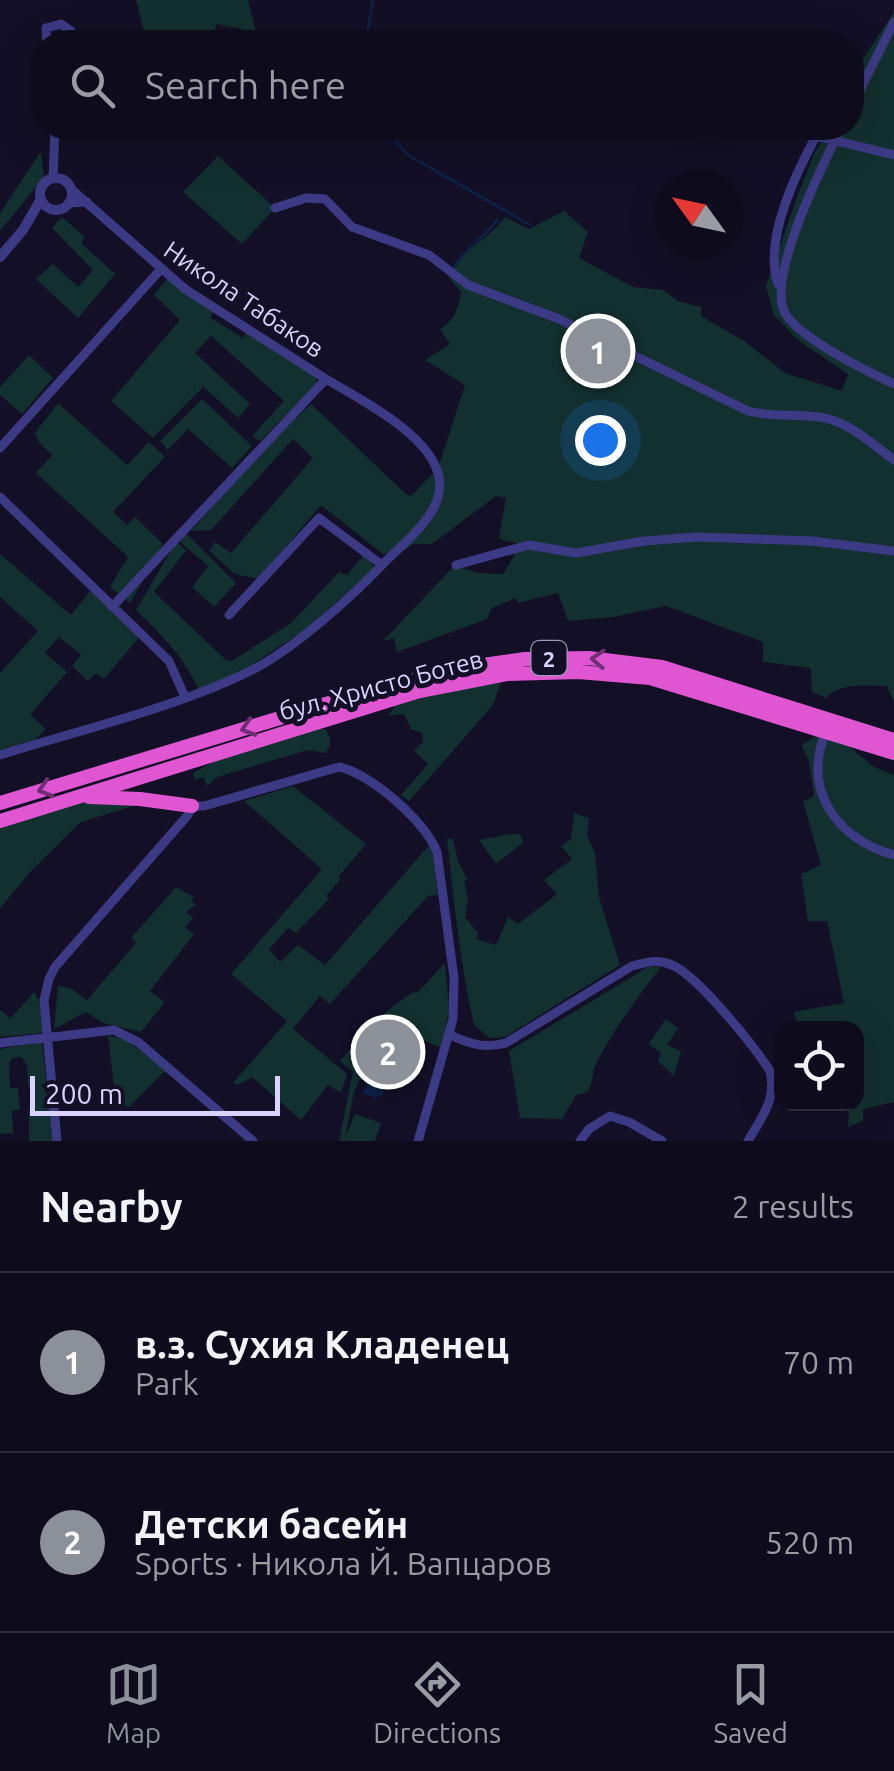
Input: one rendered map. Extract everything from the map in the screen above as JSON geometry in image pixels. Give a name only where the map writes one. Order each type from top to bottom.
[{"type":"highway","name":"бул. Христо Ботев","points":[[0,804],[382,687],[482,664],[561,657],[632,661],[662,667],[894,740]]},
{"type":"highway","name":"бул. Христо Ботев","points":[[0,821],[434,688],[490,676],[543,672],[650,678],[894,753]]},
{"type":"highway","points":[[104,788],[105,778],[118,767]]},
{"type":"highway","points":[[90,776],[118,797]]},
{"type":"highway","points":[[140,799],[136,786],[146,776]]},
{"type":"highway","points":[[70,798],[118,797],[192,806]]},
{"type":"street","points":[[864,82],[894,22]]},
{"type":"street","points":[[46,30],[60,24],[69,30]]},
{"type":"street","points":[[52,178],[54,140]]},
{"type":"street","points":[[814,140],[788,198],[773,263],[783,310],[804,331],[894,384]]},
{"type":"street","points":[[828,140],[894,156]]},
{"type":"street","points":[[779,288],[797,228],[834,142]]},
{"type":"street","points":[[23,230],[50,209],[61,209],[68,203],[71,189],[66,182],[52,178]]},
{"type":"street","points":[[0,257],[23,230],[41,199],[42,185],[52,178]]},
{"type":"street","name":"Никола Табаков","points":[[71,189],[161,270],[326,379],[112,607]]},
{"type":"street","points":[[275,208],[306,198],[324,199],[352,227],[429,256],[468,286],[559,319],[748,411],[770,417],[820,416],[836,421],[894,460]]},
{"type":"street","points":[[41,199],[50,209]]},
{"type":"street","points":[[68,203],[87,202]]},
{"type":"street","points":[[0,448],[161,270]]},
{"type":"street","points":[[0,755],[184,697],[258,667],[296,640],[382,565],[432,509],[439,494],[439,470],[430,454],[416,440],[326,379]]},
{"type":"street","points":[[0,497],[168,661],[184,697]]},
{"type":"street","points":[[230,615],[318,518],[382,565]]},
{"type":"street","points":[[456,565],[529,546],[576,553],[696,537],[812,540],[894,552]]},
{"type":"street","points":[[825,734],[818,765],[830,816],[860,838],[894,855]]},
{"type":"street","points":[[58,1141],[44,993],[55,968],[192,806],[204,806],[340,767],[361,775],[398,805],[428,834],[437,852],[454,978],[450,1035],[418,1141]]},
{"type":"street","points":[[450,1035],[478,1046],[506,1043],[632,966],[653,961],[670,964],[692,980],[770,1071],[774,1088],[770,1105],[748,1141]]},
{"type":"street","points":[[0,1042],[114,1030],[138,1042],[253,1141]]},
{"type":"street","points":[[580,1141],[589,1129],[610,1116],[662,1141]]},
{"type":"green space","points":[[136,0],[248,0],[256,30],[216,24],[215,30],[144,30]]},
{"type":"green space","points":[[894,12],[894,702],[887,686],[847,687],[826,698],[812,692],[811,668],[763,662],[763,642],[666,606],[568,621],[558,593],[518,603],[516,598],[492,608],[487,619],[397,652],[394,638],[383,641],[454,566],[503,574],[518,549],[517,543],[499,539],[506,498],[496,496],[432,544],[414,544],[403,551],[383,554],[321,505],[259,579],[235,574],[209,551],[215,542],[231,553],[313,458],[293,439],[211,530],[191,531],[266,445],[311,404],[407,495],[412,495],[438,468],[465,385],[425,360],[450,344],[440,329],[455,313],[461,292],[448,276],[460,259],[505,217],[529,229],[564,211],[588,232],[579,258],[633,287],[663,290],[678,301],[701,307],[701,316],[744,341],[785,373],[842,391],[848,374],[798,340],[774,315],[766,286],[799,192],[823,140],[864,140],[864,57]]},
{"type":"green space","points":[[41,152],[44,177],[0,231],[2,211]]},
{"type":"green space","points":[[218,156],[275,208],[242,244],[183,192]]},
{"type":"green space","points":[[62,217],[85,237],[81,243],[115,274],[78,318],[36,279],[53,264],[78,287],[93,270],[52,228]]},
{"type":"green space","points":[[167,279],[213,311],[211,318],[243,338],[248,331],[315,374],[317,383],[260,441],[252,436],[284,401],[211,336],[195,353],[250,404],[238,418],[203,387],[153,438],[111,401],[180,320],[154,295]]},
{"type":"green space","points":[[29,355],[53,378],[22,414],[0,395],[0,387]]},
{"type":"green space","points":[[202,399],[252,446],[232,468],[188,429],[168,450],[160,441]]},
{"type":"green space","points":[[58,403],[127,465],[149,442],[165,457],[113,512],[127,525],[135,517],[163,544],[130,603],[110,587],[128,557],[36,473],[52,455],[35,433]]},
{"type":"green space","points":[[186,533],[236,583],[214,607],[192,587],[208,566],[179,541]]},
{"type":"green space","points":[[176,542],[186,550],[154,592],[226,660],[232,661],[291,623],[339,572],[347,575],[364,555],[375,568],[306,629],[250,666],[200,692],[172,648],[136,610]]},
{"type":"green space","points":[[0,554],[71,615],[90,591],[141,635],[104,679],[96,673],[88,681],[72,666],[81,655],[59,637],[45,653],[67,672],[30,715],[46,729],[35,740],[0,750],[0,673],[38,631],[0,597]]},
{"type":"green space","points":[[501,681],[493,705],[409,801],[401,795],[428,764],[414,751],[423,742],[422,733],[411,729],[404,714],[388,716],[399,701]]},
{"type":"green space","points":[[325,729],[329,735],[325,753],[308,750],[217,777],[207,786],[203,777],[195,780],[193,773],[223,757]]},
{"type":"green space","points":[[816,736],[846,744],[874,767],[894,775],[894,1102],[864,1109],[864,1021],[797,1021],[794,1012],[844,1003],[827,921],[808,921],[801,874],[821,865],[803,801],[814,796],[802,745]]},
{"type":"green space","points":[[293,786],[366,844],[339,876],[340,880],[326,896],[329,899],[296,933],[288,928],[269,949],[280,962],[298,945],[325,965],[431,843],[438,895],[428,896],[330,1004],[320,996],[293,1029],[347,1074],[341,1093],[328,1085],[301,1120],[252,1077],[238,1085],[233,1083],[287,1021],[231,974],[322,869],[244,801]]},
{"type":"green space","points":[[103,799],[140,804],[81,822],[0,908],[0,827],[73,804]]},
{"type":"green space","points":[[574,813],[589,818],[587,835],[595,853],[599,897],[620,965],[505,1037],[490,1038],[474,1025],[447,839],[453,839],[458,862],[467,878],[465,917],[478,933],[476,939],[496,945],[508,917],[518,924],[557,894],[544,880],[572,859],[561,846],[571,839]]},
{"type":"green space","points":[[520,834],[523,843],[496,864],[479,840]]},
{"type":"green space","points":[[176,887],[194,897],[191,901],[196,905],[186,912],[193,918],[185,928],[194,934],[150,991],[165,1002],[141,1032],[103,1023],[86,1012],[54,1029],[58,986],[70,988],[87,1000],[136,943],[131,938]]},
{"type":"green space","points":[[445,963],[449,1008],[442,1048],[395,1029],[380,1033],[354,1092],[345,1138],[355,1114],[381,1123],[375,1141],[339,1141],[353,1072],[340,1061],[383,1015],[416,994]]},
{"type":"green space","points":[[648,967],[661,967],[604,1049],[588,1092],[576,1095],[562,1119],[520,1118],[509,1051]]},
{"type":"green space","points":[[34,992],[40,1002],[44,1033],[0,1037],[0,1010],[11,1018]]},
{"type":"green space","points":[[666,1019],[678,1028],[667,1045],[681,1051],[674,1076],[658,1061],[661,1053],[648,1044]]},
{"type":"green space","points":[[108,1036],[125,1039],[166,1070],[129,1107],[116,1103]]},
{"type":"green space","points":[[42,1042],[53,1141],[29,1141],[29,1108],[35,1107],[33,1086],[28,1086],[27,1065],[21,1057],[12,1058],[9,1063],[10,1088],[18,1088],[20,1110],[12,1111],[13,1133],[0,1134],[0,1049]]},
{"type":"green space","points":[[863,1111],[863,1121],[848,1127],[849,1113]]},
{"type":"water","points":[[390,1048],[391,1062],[383,1079],[383,1094],[376,1098],[363,1093],[375,1066],[383,1069],[377,1063],[384,1056],[384,1049]]},
{"type":"waterway","points":[[368,30],[373,0]]},
{"type":"waterway","points":[[395,140],[408,155],[530,225]]},
{"type":"waterway","points":[[452,270],[498,219]]},
{"type":"place","name":"в.з. Сухия Кладенец","points":[[598,351]]},
{"type":"place","name":"Детски басейн","points":[[388,1052]]}]
